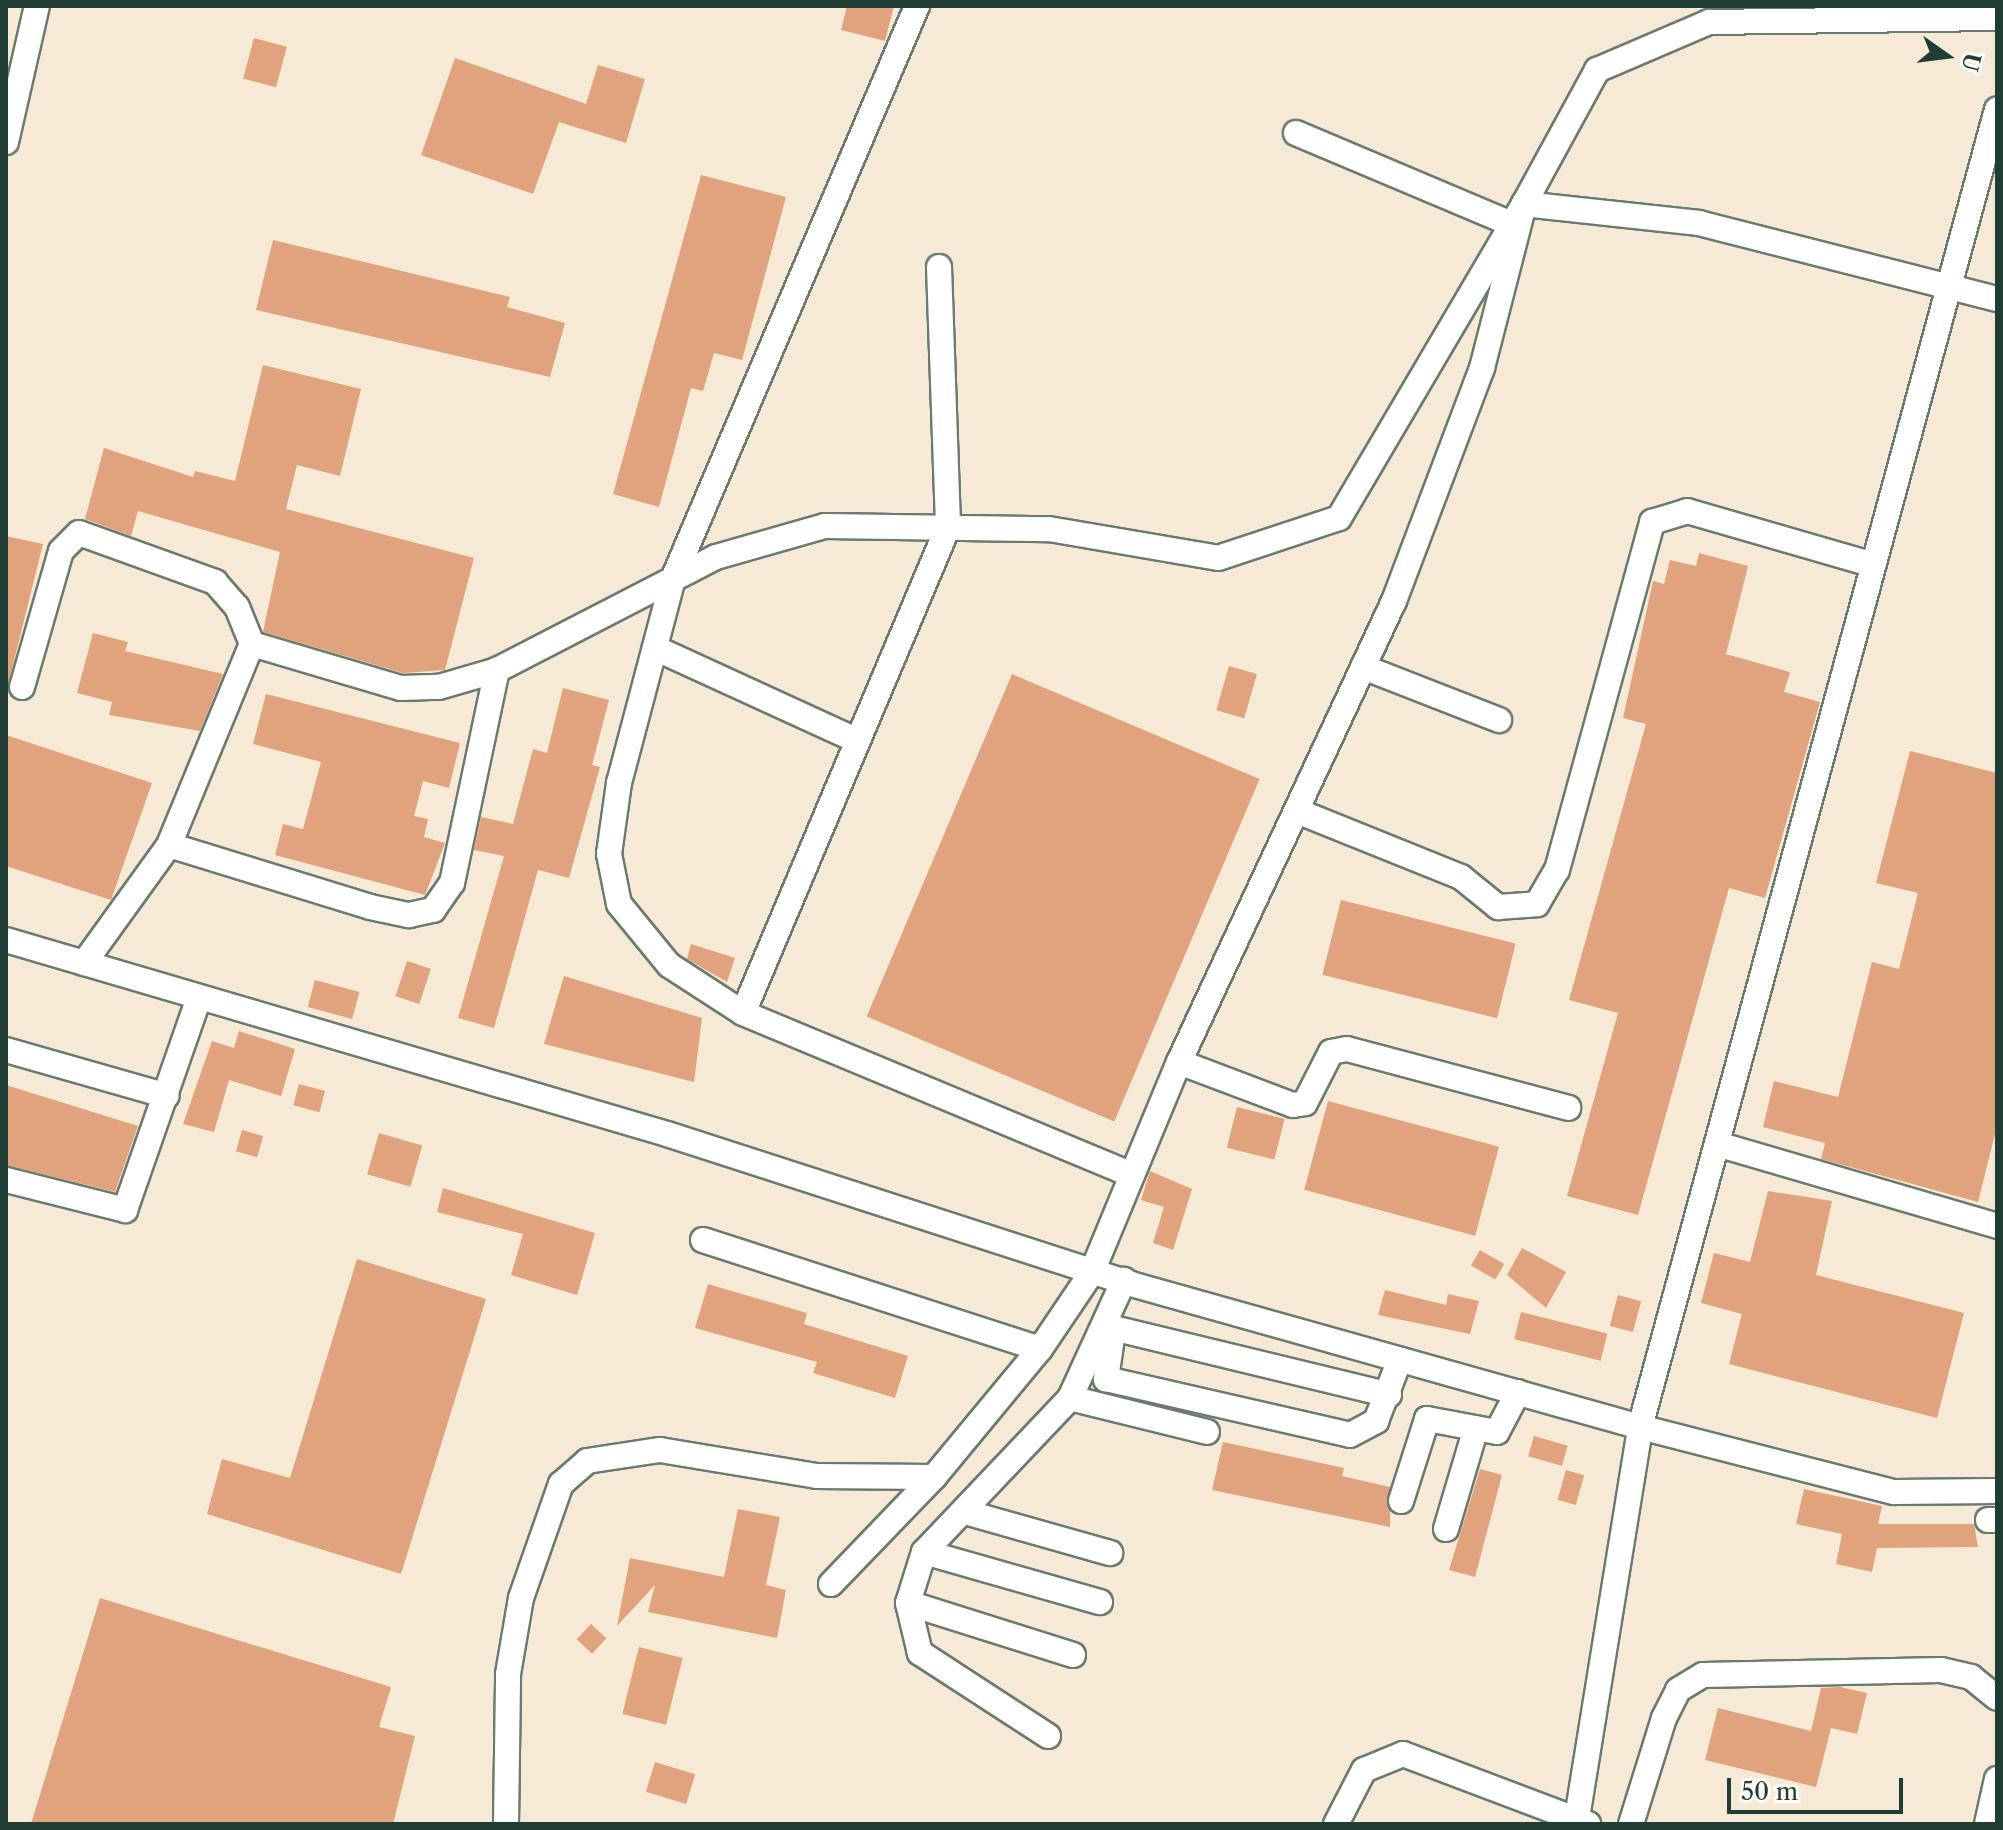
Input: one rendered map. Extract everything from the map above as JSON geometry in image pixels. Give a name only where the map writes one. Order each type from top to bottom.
[{"type":"lane","points":[[6,142],[16,51],[37,6]]},
{"type":"lane","points":[[917,6],[673,579],[609,854],[619,904],[669,965],[743,1013],[1132,1175]]},
{"type":"lane","points":[[252,644],[401,688],[439,687],[497,670],[673,579],[768,538],[825,526],[1049,529],[1218,558],[1339,518],[1465,313],[1597,70],[1709,22],[1997,18]]},
{"type":"lane","points":[[1336,1824],[1364,1770],[1403,1754],[1580,1823],[1640,1427],[1871,564],[1997,109]]},
{"type":"lane","points":[[1296,133],[1517,214],[1699,223],[1951,284],[1997,299]]},
{"type":"lane","points":[[831,1584],[934,1477],[1040,1349],[1092,1272],[1179,1062],[1363,667],[1482,368],[1517,214]]},
{"type":"lane","points":[[743,1013],[948,527],[939,267]]},
{"type":"lane","points":[[1297,811],[1461,877],[1498,907],[1537,904],[1557,870],[1652,522],[1687,511],[1871,564]]},
{"type":"lane","points":[[22,687],[61,551],[79,533],[215,582],[237,607],[252,644],[169,845],[84,963]]},
{"type":"lane","points":[[655,648],[858,741]]},
{"type":"lane","points":[[1363,667],[1499,720]]},
{"type":"lane","points":[[169,845],[370,907],[409,915],[433,910],[452,883],[497,670]]},
{"type":"lane","points":[[6,940],[667,1134],[1092,1272],[1640,1427],[1894,1492],[1997,1491]]},
{"type":"lane","points":[[6,1180],[125,1210],[199,997]]},
{"type":"lane","points":[[1179,1062],[1293,1105],[1305,1103],[1331,1052],[1347,1049],[1568,1108]]},
{"type":"lane","points":[[6,1050],[167,1096]]},
{"type":"lane","points":[[1717,1144],[1997,1226]]},
{"type":"lane","points":[[703,1240],[1040,1349]]},
{"type":"lane","points":[[1128,1282],[1104,1366],[1110,1381],[1350,1435],[1366,1432],[1389,1395],[1400,1359]]},
{"type":"lane","points":[[1048,1736],[920,1653],[908,1603],[924,1552],[1070,1398],[1128,1282]]},
{"type":"lane","points":[[1113,1328],[1389,1395]]},
{"type":"lane","points":[[1401,1501],[1427,1419],[1497,1432],[1518,1392]]},
{"type":"lane","points":[[1070,1398],[1207,1432]]},
{"type":"lane","points":[[1446,1529],[1476,1428]]},
{"type":"lane","points":[[506,1824],[508,1674],[521,1598],[561,1484],[587,1461],[660,1450],[817,1476],[934,1477]]},
{"type":"lane","points":[[965,1512],[1110,1553]]},
{"type":"lane","points":[[924,1552],[1100,1602]]},
{"type":"lane","points":[[908,1603],[1073,1655]]},
{"type":"lane","points":[[1631,1824],[1671,1704],[1678,1690],[1703,1675],[1941,1670],[1971,1677],[1996,1697]]},
{"type":"lane","points":[[1987,1824],[1997,1779]]},
{"type":"building","points":[[847,6],[894,6],[885,41],[841,30]]},
{"type":"building","points":[[254,38],[287,47],[276,87],[243,79]]},
{"type":"building","points":[[455,58],[586,104],[598,65],[645,79],[626,143],[559,122],[533,194],[421,155]]},
{"type":"building","points":[[701,175],[786,197],[742,360],[714,353],[703,391],[691,388],[659,507],[613,494]]},
{"type":"building","points":[[273,240],[510,297],[507,307],[565,323],[550,377],[256,310]]},
{"type":"building","points":[[263,365],[361,389],[340,476],[297,465],[286,509],[474,558],[445,670],[403,673],[263,632],[280,552],[138,511],[131,536],[85,519],[104,448],[193,477],[195,471],[235,481]]},
{"type":"building","points":[[6,536],[43,544],[7,689],[6,689]]},
{"type":"building","points":[[1699,553],[1748,566],[1726,654],[1790,672],[1784,692],[1820,702],[1765,898],[1729,888],[1638,1215],[1567,1196],[1618,1013],[1569,1000],[1646,724],[1623,718],[1653,581],[1664,584],[1670,560],[1696,566]]},
{"type":"building","points":[[93,633],[128,642],[125,651],[223,674],[200,731],[109,715],[112,702],[77,693]]},
{"type":"building","points":[[1229,666],[1257,674],[1244,718],[1216,710]]},
{"type":"building","points":[[1012,674],[1260,779],[1114,1122],[867,1016]]},
{"type":"building","points":[[563,688],[609,700],[592,765],[600,767],[569,878],[538,870],[494,1028],[458,1018],[504,856],[474,850],[481,817],[513,824],[533,749],[547,753]]},
{"type":"building","points":[[266,694],[460,743],[449,788],[423,781],[414,816],[428,819],[424,837],[445,843],[425,895],[275,855],[283,824],[303,829],[321,762],[253,744]]},
{"type":"building","points":[[6,735],[152,783],[111,900],[6,866]]},
{"type":"building","points":[[1910,751],[1997,773],[1997,1126],[1978,1202],[1821,1159],[1825,1143],[1763,1127],[1774,1081],[1838,1097],[1872,962],[1899,969],[1918,893],[1876,883]]},
{"type":"building","points":[[1341,900],[1516,944],[1497,1018],[1322,975]]},
{"type":"building","points":[[691,944],[735,958],[727,982],[687,959]]},
{"type":"building","points":[[407,961],[431,969],[419,1004],[396,996]]},
{"type":"building","points":[[564,976],[702,1018],[694,1082],[544,1044]]},
{"type":"building","points":[[315,980],[359,992],[352,1019],[308,1007]]},
{"type":"building","points":[[239,1031],[295,1049],[281,1096],[229,1080],[214,1132],[183,1124],[212,1041],[234,1048]]},
{"type":"building","points":[[299,1084],[325,1091],[319,1112],[293,1105]]},
{"type":"building","points":[[6,1085],[138,1126],[115,1192],[6,1165]]},
{"type":"building","points":[[1328,1101],[1499,1147],[1475,1236],[1304,1190]]},
{"type":"building","points":[[1237,1107],[1285,1119],[1274,1160],[1227,1148]]},
{"type":"building","points":[[242,1130],[263,1136],[257,1157],[236,1151]]},
{"type":"building","points":[[379,1133],[422,1145],[410,1187],[367,1174]]},
{"type":"building","points":[[1150,1171],[1192,1189],[1173,1250],[1153,1243],[1164,1207],[1141,1200]]},
{"type":"building","points":[[443,1188],[595,1233],[577,1295],[511,1275],[523,1234],[437,1212]]},
{"type":"building","points":[[1768,1191],[1832,1201],[1816,1275],[1964,1313],[1937,1418],[1729,1364],[1742,1314],[1701,1303],[1714,1253],[1750,1262]]},
{"type":"building","points":[[1522,1248],[1566,1272],[1546,1308],[1507,1275]]},
{"type":"building","points":[[1480,1250],[1504,1264],[1495,1280],[1471,1266]]},
{"type":"building","points":[[357,1259],[486,1299],[401,1574],[207,1514],[222,1459],[290,1478]]},
{"type":"building","points":[[708,1284],[807,1313],[804,1324],[908,1356],[895,1398],[813,1373],[817,1362],[695,1328]]},
{"type":"building","points":[[1385,1290],[1446,1305],[1448,1294],[1479,1301],[1470,1334],[1378,1315]]},
{"type":"building","points":[[1618,1295],[1641,1301],[1633,1332],[1610,1326]]},
{"type":"building","points":[[1521,1312],[1607,1334],[1601,1361],[1514,1339]]},
{"type":"building","points":[[1534,1436],[1568,1446],[1562,1466],[1528,1456]]},
{"type":"building","points":[[1223,1442],[1344,1468],[1342,1476],[1390,1487],[1390,1527],[1212,1490]]},
{"type":"building","points":[[1480,1469],[1502,1475],[1475,1577],[1449,1570]]},
{"type":"building","points":[[1566,1470],[1584,1475],[1576,1505],[1557,1500]]},
{"type":"building","points":[[1804,1489],[1882,1506],[1878,1524],[1974,1524],[1978,1547],[1877,1548],[1872,1572],[1836,1564],[1842,1534],[1796,1524]]},
{"type":"building","points":[[738,1509],[780,1517],[766,1585],[786,1590],[777,1638],[648,1612],[655,1585],[617,1626],[630,1558],[724,1577]]},
{"type":"building","points":[[100,1598],[391,1687],[379,1727],[415,1736],[393,1824],[31,1824]]},
{"type":"building","points":[[591,1624],[606,1638],[592,1654],[577,1639]]},
{"type":"building","points":[[639,1647],[683,1658],[666,1725],[622,1714]]},
{"type":"building","points":[[1840,1687],[1867,1693],[1857,1734],[1831,1728],[1816,1787],[1705,1760],[1718,1708],[1811,1731],[1821,1688]]},
{"type":"building","points":[[655,1762],[695,1774],[686,1804],[646,1792]]}]
